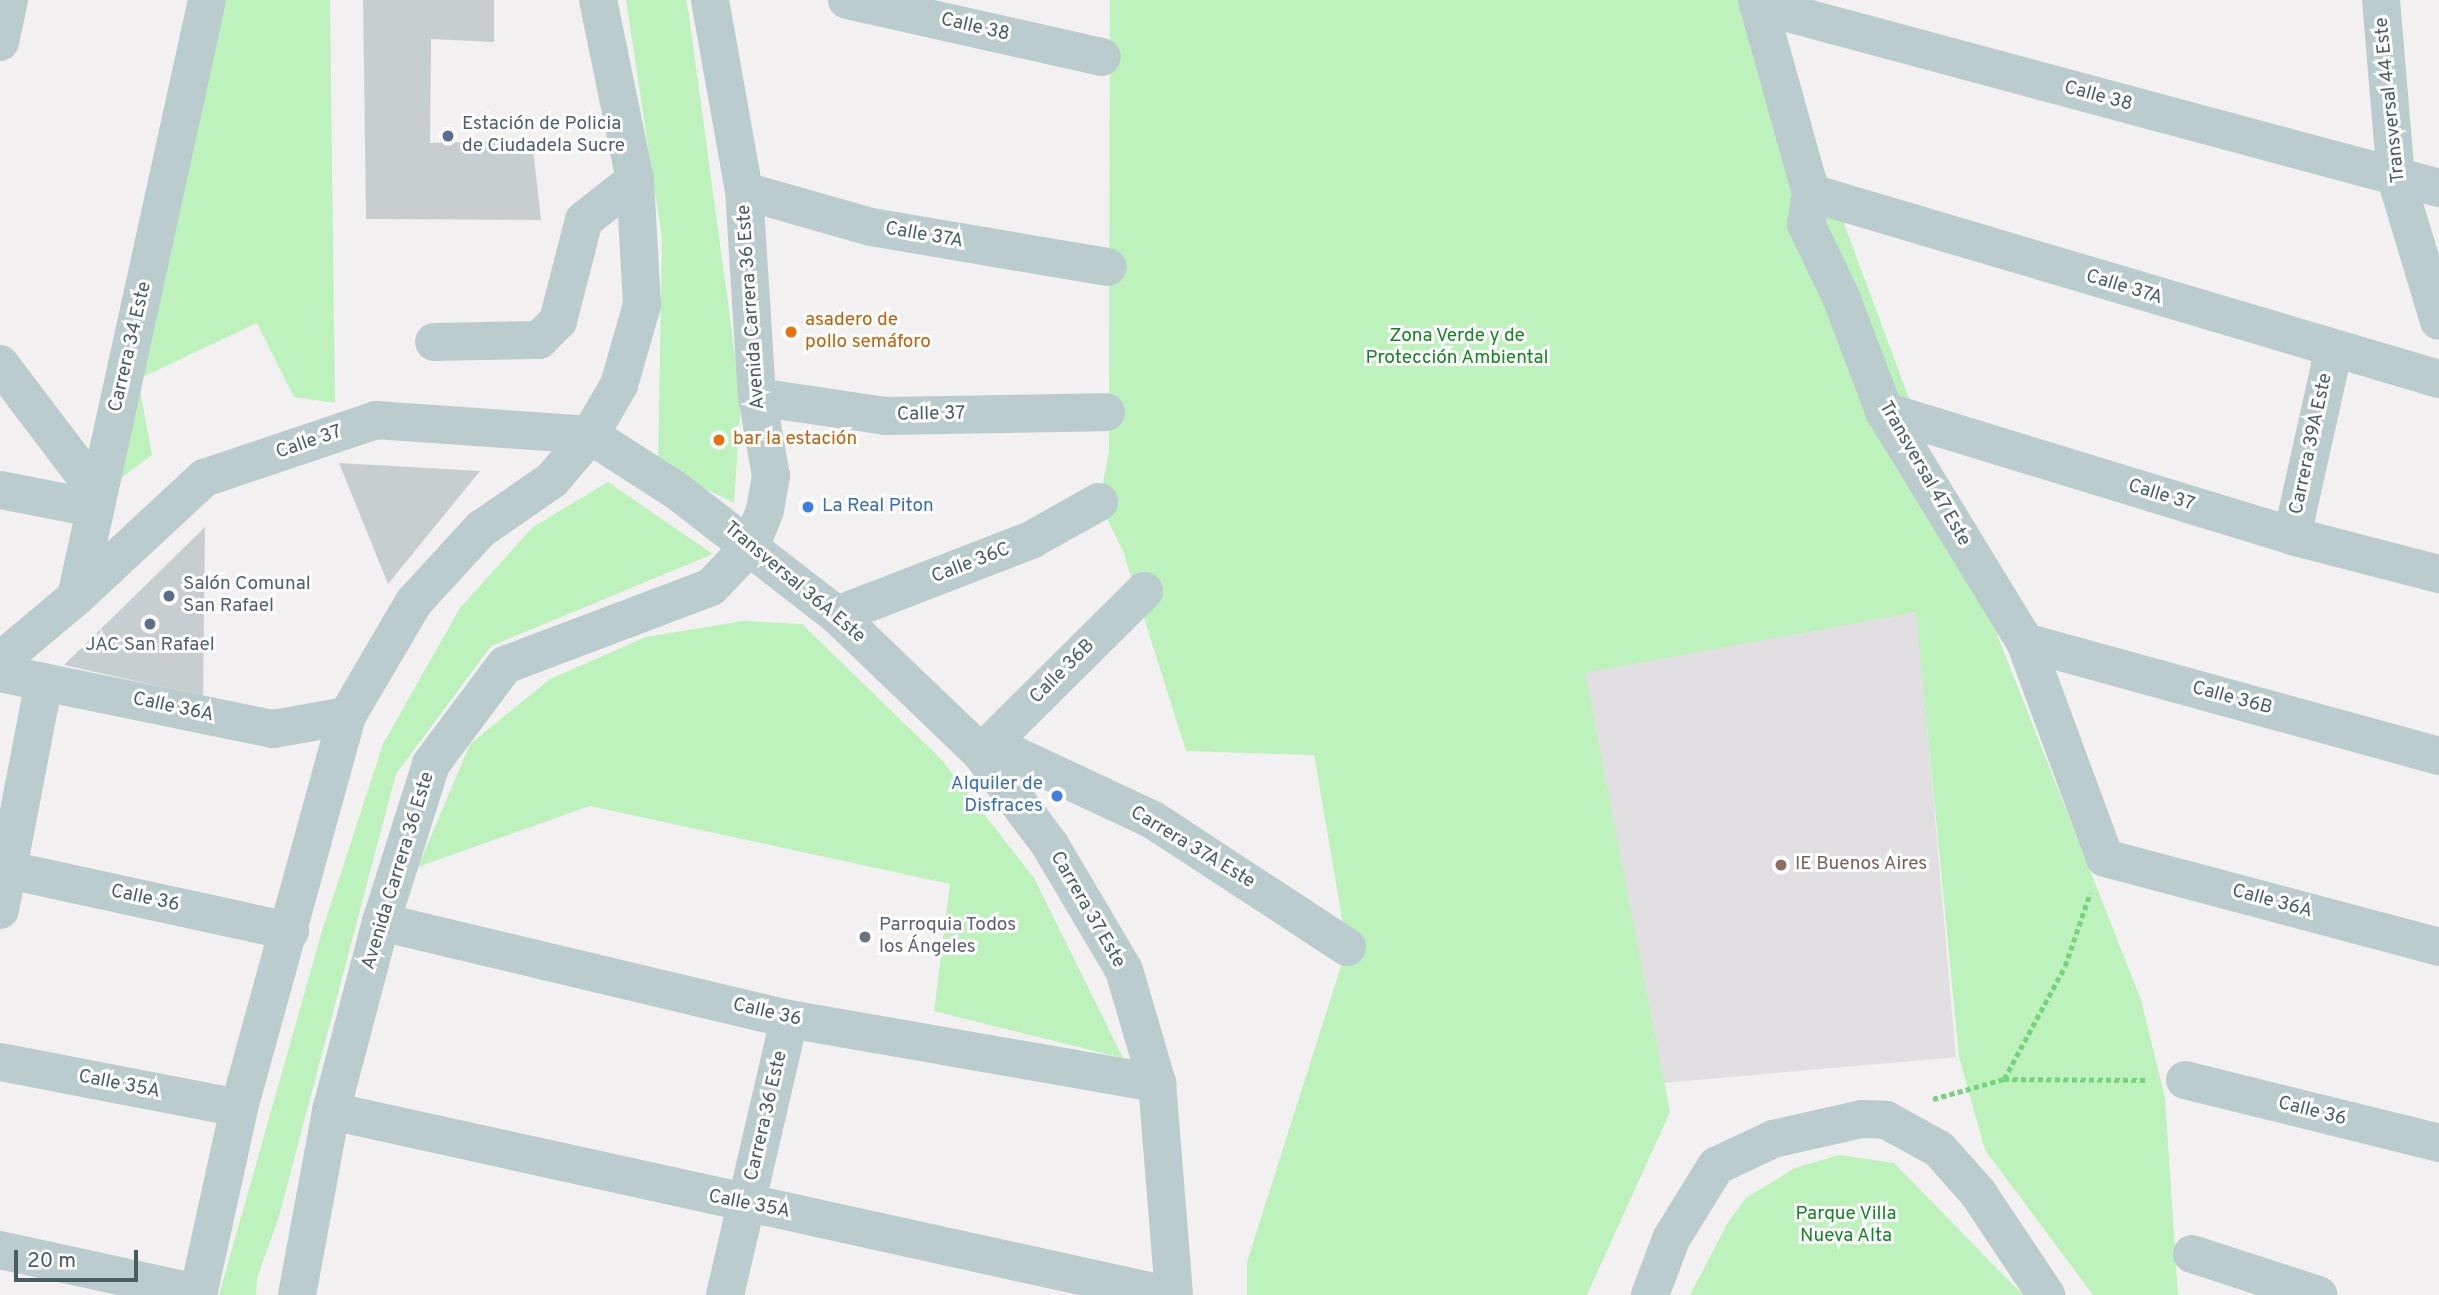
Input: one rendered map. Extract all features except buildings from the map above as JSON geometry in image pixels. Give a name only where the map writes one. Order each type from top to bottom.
[{"type":"street","points":[[0,42],[9,0]]},
{"type":"street","name":"Carrera 34 Este","points":[[76,597],[95,500],[170,183],[207,0]]},
{"type":"street","points":[[0,1250],[198,1294],[239,1108],[290,931],[347,716],[414,602],[481,529],[552,480],[590,435],[619,385],[642,305],[635,180],[598,0]]},
{"type":"street","name":"Avenida Carrera 36 Este","points":[[299,1295],[331,1111],[381,922],[431,764],[505,665],[711,587],[751,545],[765,510],[771,475],[757,397],[744,191],[710,0]]},
{"type":"street","name":"Calle 38","points":[[847,0],[1102,57]]},
{"type":"street","name":"Transversal 44 Este","points":[[2381,0],[2396,178],[2439,321]]},
{"type":"street","name":"Calle 38","points":[[1758,3],[2439,188]]},
{"type":"street","name":"Transversal 47 Este","points":[[1758,3],[1811,193],[1805,224],[1841,297],[1884,411],[2025,642],[2105,858]]},
{"type":"street","points":[[433,342],[539,340],[558,321],[584,220],[635,180]]},
{"type":"street","name":"Calle 37A","points":[[744,191],[871,228],[1108,267]]},
{"type":"street","name":"Calle 37A","points":[[1811,193],[2333,352],[2439,379]]},
{"type":"street","name":"Carrera 39A Este","points":[[2292,536],[2333,352]]},
{"type":"street","points":[[0,364],[95,500]]},
{"type":"street","name":"Calle 37","points":[[757,397],[886,416],[1106,412]]},
{"type":"street","name":"Calle 37","points":[[1884,411],[2292,536],[2439,575]]},
{"type":"street","name":"Calle 37","points":[[76,597],[204,478],[376,420],[590,435]]},
{"type":"street","name":"Transversal 36A Este","points":[[590,435],[751,545],[837,615],[986,748]]},
{"type":"street","points":[[0,490],[95,500]]},
{"type":"street","name":"Calle 36C","points":[[837,615],[1031,540],[1099,502]]},
{"type":"street","name":"Calle 36B","points":[[986,748],[1144,591]]},
{"type":"street","points":[[0,661],[76,597]]},
{"type":"street","name":"Calle 36B","points":[[2025,642],[2439,756]]},
{"type":"street","name":"Calle 36A","points":[[0,673],[273,729],[347,716]]},
{"type":"street","points":[[0,910],[4,869],[44,682]]},
{"type":"street","name":"Carrera 37A Este","points":[[986,748],[1153,820],[1347,947]]},
{"type":"street","name":"Carrera 37 Este","points":[[986,748],[1050,845],[1124,970],[1157,1083],[1174,1295]]},
{"type":"street","name":"Calle 36A","points":[[2105,858],[2439,947]]},
{"type":"street","name":"Calle 36","points":[[4,869],[290,931]]},
{"type":"street","name":"Calle 36","points":[[381,922],[789,1019],[1157,1083]]},
{"type":"street","name":"Carrera 36 Este","points":[[724,1295],[789,1019]]},
{"type":"street","name":"Calle 35A","points":[[0,1062],[239,1108]]},
{"type":"street","name":"Calle 36","points":[[2185,1080],[2439,1143]]},
{"type":"street","name":"Calle 35A","points":[[331,1111],[747,1206],[825,1218],[1167,1295]]},
{"type":"street","points":[[1650,1295],[1671,1239],[1716,1166],[1773,1139],[1862,1119],[1920,1117],[1939,1149],[1963,1173],[2046,1295]]},
{"type":"street","points":[[2192,1254],[2318,1295]]},
{"type":"path","points":[[2004,1079],[2065,966],[2105,858]]},
{"type":"path","points":[[1920,1117],[2004,1079],[2185,1080]]},
{"type":"shaded area","name":"IE Buenos Aires","points":[[1917,612],[1956,1057],[1619,1087],[1580,641]]},
{"type":"green space","points":[[224,0],[330,0],[335,403],[294,397],[257,323],[138,379],[152,455],[114,483]]},
{"type":"green space","points":[[626,0],[686,0],[741,399],[734,503],[658,465],[662,239]]},
{"type":"green space","name":"Zona Verde y de Protección Ambiental","points":[[1110,0],[1761,0],[1991,619],[2141,1000],[2165,1098],[2178,1295],[2093,1295],[1985,1150],[1959,1057],[1916,612],[1585,673],[1670,1112],[1587,1295],[1247,1295],[1247,1262],[1347,947],[1314,755],[1186,751],[1123,551],[1099,502],[1109,452]]},
{"type":"green space","points":[[608,482],[713,554],[491,646],[396,774],[278,1220],[257,1278],[256,1295],[219,1295],[322,931],[383,744],[460,608],[533,527]]},
{"type":"green space","points":[[743,621],[802,624],[941,759],[1034,878],[1123,1058],[934,1011],[950,884],[590,806],[418,867],[470,744],[550,679],[646,637]]},
{"type":"green space","name":"Parque Villa Nueva Alta","points":[[1839,1155],[1894,1163],[2023,1295],[1690,1295],[1727,1224],[1746,1198],[1795,1168]]},
{"type":"place","name":"Estación de Policia de Ciudadela Sucre","points":[[448,136]]},
{"type":"place","name":"asadero de pollo semáforo","points":[[791,332]]},
{"type":"place","name":"bar la estación","points":[[719,440]]},
{"type":"place","name":"La Real Piton","points":[[808,507]]},
{"type":"place","name":"Salón Comunal San Rafael","points":[[169,596]]},
{"type":"place","name":"JAC San Rafael","points":[[150,624]]},
{"type":"place","name":"Alquiler de Disfraces","points":[[1057,796]]},
{"type":"place","name":"IE Buenos Aires","points":[[1781,865]]},
{"type":"place","name":"Parroquia Todos los Ángeles","points":[[865,937]]}]
